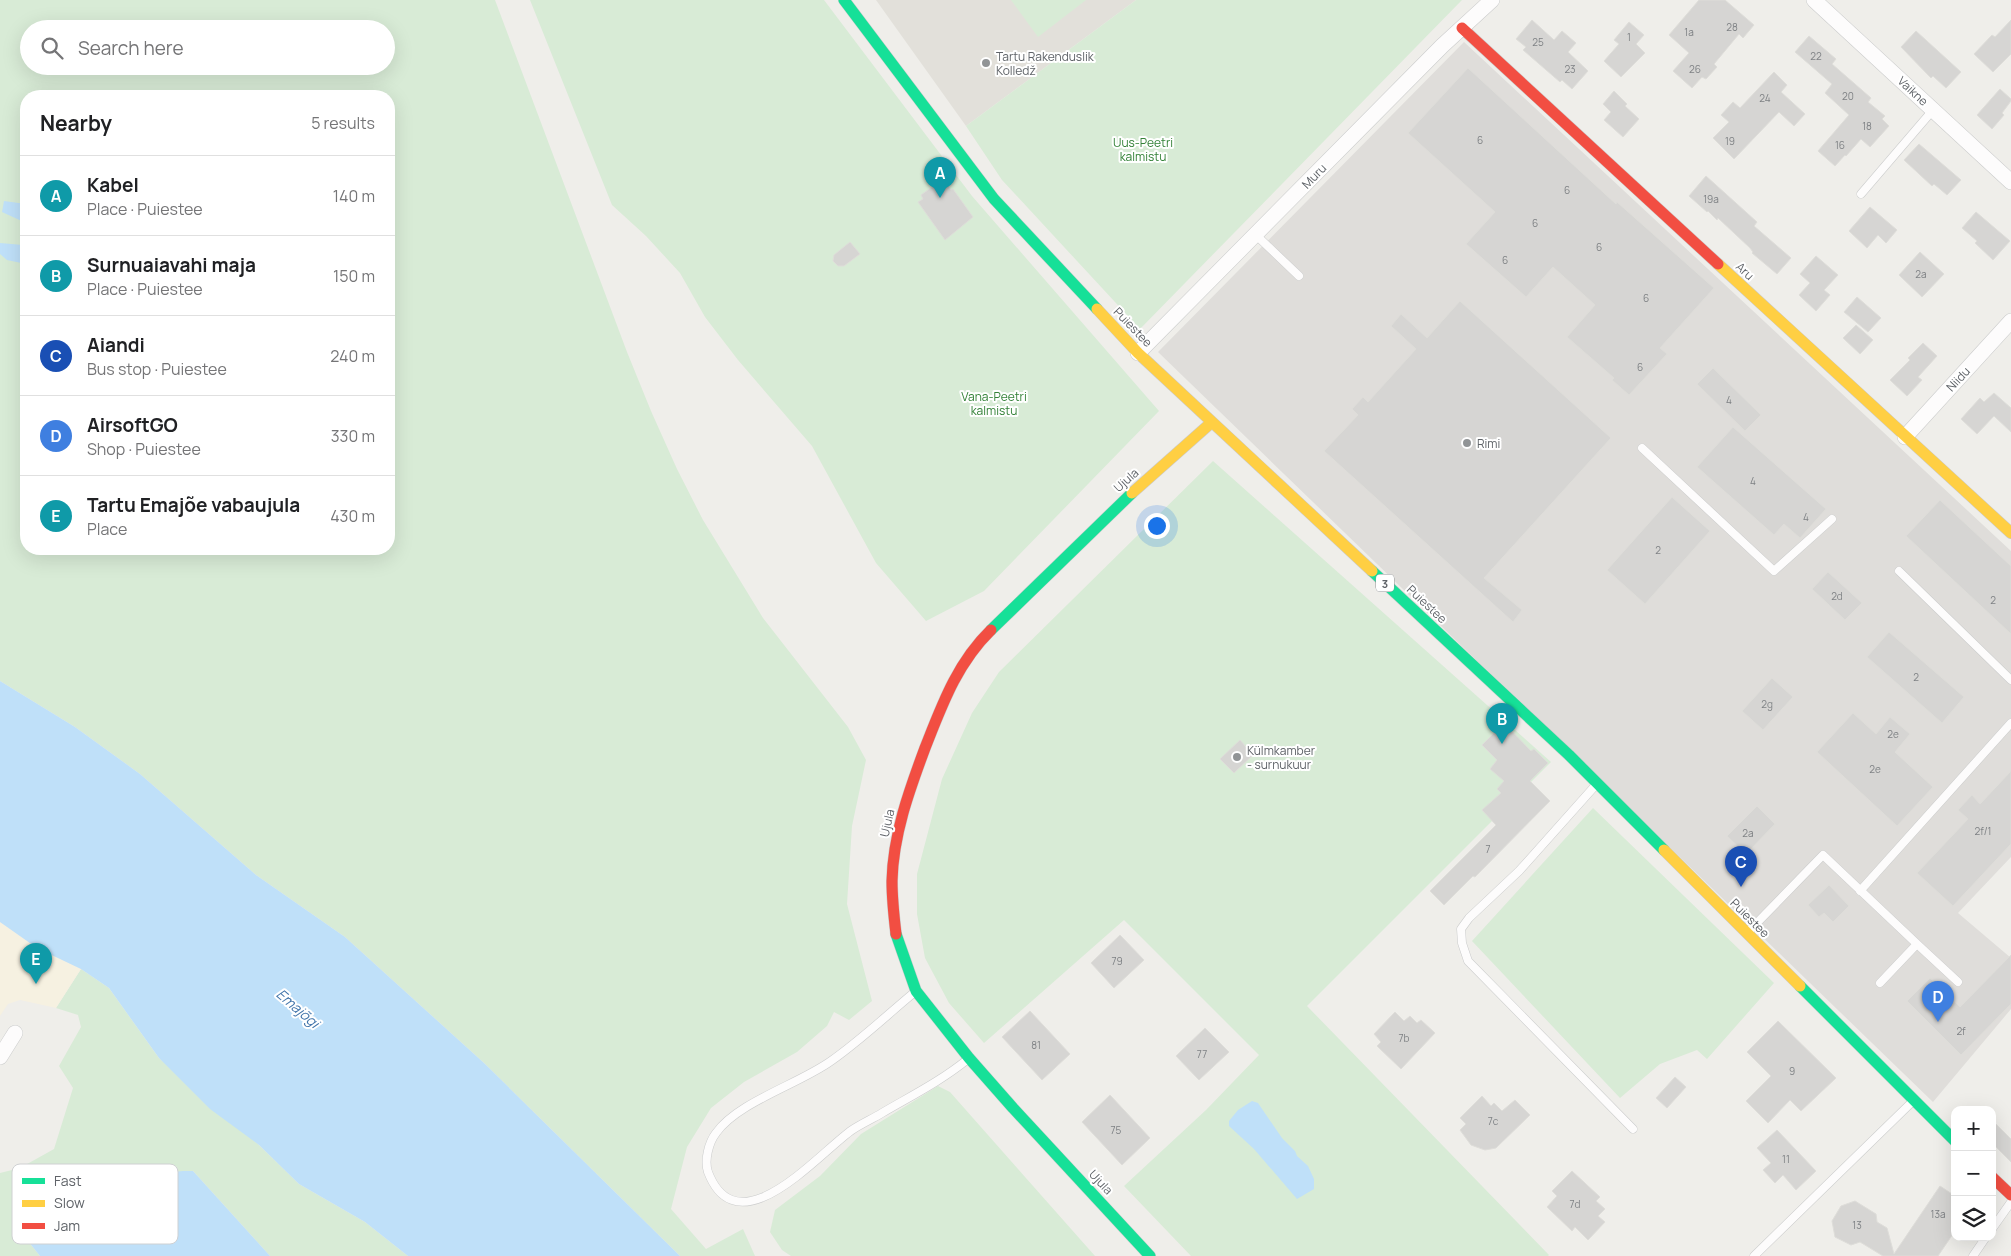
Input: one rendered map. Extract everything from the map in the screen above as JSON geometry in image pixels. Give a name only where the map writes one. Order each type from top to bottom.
[{"type":"main road","name":"Puiestee","points":[[844,0],[994,199],[1138,353],[1597,784],[1951,1137]]},
{"type":"main road","name":"Aru","points":[[1462,28],[2011,533]]},
{"type":"main road","name":"Ujula","points":[[1150,1256],[1013,1108],[969,1058],[916,991],[896,934],[892,882],[898,832],[911,785],[945,696],[962,665],[984,637],[1110,513],[1212,422]]},
{"type":"main road","points":[[1996,1181],[2011,1195]]},
{"type":"street","name":"Muru","points":[[1138,353],[1492,0]]},
{"type":"street","name":"Vaikne","points":[[1814,0],[2011,182]]},
{"type":"street","name":"Niidu","points":[[1905,437],[2011,321]]},
{"type":"street","points":[[0,1057],[16,1033]]},
{"type":"lane","points":[[1861,194],[1933,110]]},
{"type":"lane","points":[[1256,235],[1299,276]]},
{"type":"lane","points":[[1642,448],[1774,571],[1832,519]]},
{"type":"lane","points":[[1899,570],[2011,680]]},
{"type":"lane","points":[[1860,891],[2011,723]]},
{"type":"lane","points":[[1597,784],[1519,870],[1469,918],[1461,929],[1462,943],[1468,961],[1633,1129]]},
{"type":"lane","points":[[1747,934],[1823,855],[1958,982]]},
{"type":"lane","points":[[1880,984],[1917,944]]},
{"type":"lane","points":[[916,991],[831,1061],[748,1107],[725,1123],[716,1133],[707,1157],[707,1170],[723,1195],[735,1201],[749,1202],[767,1197],[814,1164],[852,1130],[948,1075],[969,1058]]},
{"type":"lane","points":[[1754,1256],[1913,1100]]},
{"type":"lane","points":[[1996,1223],[2011,1202]]},
{"type":"lane","points":[[1972,1256],[1983,1241]]},
{"type":"shaded area","name":"Tartu Rakenduslik Kolledž","points":[[876,0],[1136,0],[966,126]]},
{"type":"shaded area","points":[[1464,42],[2011,551],[2011,857],[1958,913],[2011,958],[2011,1009],[1933,1102],[1158,352]]},
{"type":"green space","points":[[0,0],[495,0],[627,352],[677,469],[703,520],[763,618],[848,727],[866,760],[852,826],[847,904],[872,1001],[849,1020],[834,1012],[827,1026],[797,1052],[744,1082],[711,1108],[687,1147],[671,1209],[706,1249],[743,1229],[755,1256],[680,1256],[484,1063],[345,937],[256,875],[140,774],[75,727],[0,681]]},
{"type":"green space","name":"Vana-Peetri kalmistu","points":[[530,0],[824,0],[972,196],[1159,411],[984,591],[926,621],[876,563],[812,446],[738,360],[705,317],[680,273],[646,236],[612,205]]},
{"type":"green space","points":[[1011,0],[1086,0],[1038,37]]},
{"type":"green space","name":"Uus-Peetri kalmistu","points":[[1136,0],[1462,0],[1140,329],[1002,180],[966,126]]},
{"type":"green space","points":[[1213,461],[1551,762],[1307,1006],[1548,1256],[1191,1256],[1124,1186],[1206,1110],[1259,1055],[1124,920],[984,1043],[949,1003],[925,958],[917,914],[917,874],[942,779],[972,713],[999,672]]},
{"type":"green space","points":[[1593,808],[1774,983],[1707,1059],[1697,1050],[1660,1064],[1620,1098],[1472,941]]},
{"type":"green space","points":[[81,969],[109,988],[159,1058],[259,1145],[299,1184],[365,1222],[408,1256],[270,1256],[193,1171],[178,1174],[178,1164],[27,1164],[54,1149],[73,1088],[59,1066],[81,1027],[78,1015],[56,1008]]},
{"type":"green space","points":[[938,1086],[950,1092],[1095,1256],[791,1256],[782,1250],[770,1232],[775,1210],[820,1176],[861,1134]]},
{"type":"green space","points":[[12,1170],[12,1244],[30,1244],[40,1256],[0,1256],[0,1173]]},
{"type":"sand","points":[[0,922],[37,948],[81,969],[56,1008],[20,1000],[8,1004],[0,1016]]},
{"type":"water","points":[[4,201],[20,203],[20,220],[2,212]]},
{"type":"water","points":[[0,243],[20,245],[20,263],[7,260],[0,254]]},
{"type":"water","name":"Emajõgi","points":[[0,681],[75,727],[140,774],[256,875],[345,937],[484,1063],[680,1256],[408,1256],[365,1222],[299,1184],[259,1145],[210,1109],[159,1058],[109,988],[81,969],[37,948],[0,922]]},
{"type":"water","points":[[1252,1101],[1258,1103],[1282,1138],[1308,1166],[1314,1179],[1314,1189],[1297,1199],[1254,1149],[1229,1126],[1229,1121],[1238,1110]]},
{"type":"water","points":[[193,1171],[270,1256],[40,1256],[30,1244],[178,1244],[178,1172]]},
{"type":"building","points":[[1699,0],[1725,0],[1754,25],[1743,38],[1739,34],[1714,64],[1717,67],[1706,79],[1702,77],[1692,88],[1673,71],[1689,53],[1669,35]]},
{"type":"building","points":[[1532,20],[1554,40],[1562,31],[1576,43],[1568,52],[1588,71],[1572,89],[1562,80],[1560,82],[1523,50],[1526,47],[1516,39]]},
{"type":"building","points":[[2011,20],[2011,54],[1993,72],[1974,54],[1992,35],[1995,37]]},
{"type":"building","points":[[1629,22],[1644,35],[1636,44],[1645,53],[1621,77],[1604,61],[1619,44],[1614,40]]},
{"type":"building","points":[[1916,31],[1961,72],[1946,88],[1933,76],[1931,78],[1901,47]]},
{"type":"building","points":[[1809,36],[1836,59],[1832,64],[1871,98],[1868,102],[1885,116],[1882,119],[1889,126],[1870,147],[1861,139],[1835,166],[1818,151],[1849,115],[1825,93],[1832,84],[1795,52]]},
{"type":"building","points":[[1468,68],[1616,204],[1617,202],[1714,288],[1660,348],[1667,354],[1629,395],[1612,380],[1614,378],[1567,337],[1595,305],[1553,267],[1526,297],[1466,244],[1495,212],[1408,133]]},
{"type":"building","points":[[1774,72],[1787,85],[1781,92],[1805,114],[1794,126],[1779,112],[1734,159],[1713,138],[1729,122],[1721,115],[1733,102],[1740,108]]},
{"type":"building","points":[[2000,89],[2011,101],[2002,113],[2004,115],[1992,129],[1977,115]]},
{"type":"building","points":[[1614,91],[1627,104],[1625,106],[1639,119],[1623,137],[1604,120],[1611,112],[1603,104]]},
{"type":"building","points":[[1919,144],[1961,180],[1947,195],[1934,184],[1932,186],[1904,160]]},
{"type":"building","points":[[1706,176],[1757,222],[1754,226],[1791,258],[1777,274],[1752,253],[1750,248],[1718,218],[1717,220],[1689,196]]},
{"type":"building","points":[[943,179],[951,190],[953,189],[973,217],[945,240],[918,202],[923,199],[921,195]]},
{"type":"building","points":[[1870,207],[1897,230],[1886,243],[1878,235],[1867,248],[1849,231]]},
{"type":"building","points":[[1976,212],[2010,241],[1993,260],[1975,243],[1977,241],[1962,228]]},
{"type":"building","points":[[850,242],[860,254],[844,266],[838,266],[833,261],[834,255]]},
{"type":"building","points":[[1920,252],[1944,274],[1922,297],[1899,275]]},
{"type":"building","points":[[1816,256],[1838,275],[1824,290],[1830,295],[1816,311],[1799,295],[1810,283],[1800,274]]},
{"type":"building","points":[[1857,297],[1881,318],[1868,332],[1844,312]]},
{"type":"building","points":[[1460,301],[1611,438],[1484,578],[1522,610],[1513,622],[1324,451],[1358,415],[1352,409],[1363,397],[1368,402],[1416,349],[1391,326],[1401,314],[1427,338]]},
{"type":"building","points":[[1856,325],[1873,340],[1860,354],[1843,338]]},
{"type":"building","points":[[1923,343],[1937,356],[1918,377],[1922,380],[1907,396],[1890,380],[1910,360],[1908,358]]},
{"type":"building","points":[[1713,368],[1761,415],[1745,431],[1697,384]]},
{"type":"building","points":[[1994,393],[2011,408],[2011,432],[1994,416],[1977,434],[1961,419],[1980,398],[1984,402]]},
{"type":"building","points":[[1733,427],[1826,509],[1800,538],[1784,524],[1774,535],[1697,467]]},
{"type":"building","points":[[1672,497],[1710,531],[1645,604],[1607,570]]},
{"type":"building","points":[[1940,500],[2011,566],[2011,634],[1906,536]]},
{"type":"building","points":[[1828,572],[1862,603],[1845,620],[1812,589]]},
{"type":"building","points":[[1889,632],[1964,697],[1942,723],[1867,657]]},
{"type":"building","points":[[1772,678],[1793,697],[1763,730],[1742,711]]},
{"type":"building","points":[[1853,713],[1876,734],[1890,717],[1910,734],[1895,752],[1933,787],[1897,826],[1817,752]]},
{"type":"building","points":[[1504,723],[1531,751],[1534,749],[1548,763],[1530,781],[1550,801],[1475,877],[1473,876],[1444,905],[1430,891],[1496,825],[1482,810],[1501,793],[1497,789],[1504,781],[1490,769],[1497,760],[1482,745]]},
{"type":"building","name":"Külmkamber - surnukuur","points":[[1240,740],[1253,755],[1234,773],[1220,759]]},
{"type":"building","points":[[2011,771],[2011,844],[1953,906],[1917,873],[1968,819],[1958,810],[1972,795],[1980,804]]},
{"type":"building","points":[[1757,806],[1775,824],[1746,854],[1727,836]]},
{"type":"building","points":[[1829,885],[1849,906],[1833,922],[1824,913],[1819,917],[1808,905]]},
{"type":"building","points":[[1120,935],[1144,960],[1114,988],[1091,963]]},
{"type":"building","points":[[2011,955],[2011,1004],[1961,1055],[1907,1001],[1930,978],[1960,1007]]},
{"type":"building","points":[[1030,1011],[1070,1054],[1042,1080],[1002,1037]]},
{"type":"building","points":[[1395,1012],[1404,1021],[1410,1016],[1417,1023],[1421,1020],[1435,1033],[1401,1069],[1377,1046],[1381,1042],[1374,1034]]},
{"type":"building","points":[[1778,1021],[1836,1078],[1801,1111],[1790,1100],[1768,1123],[1746,1101],[1771,1076],[1747,1052]]},
{"type":"building","points":[[1205,1028],[1229,1052],[1199,1080],[1176,1056]]},
{"type":"building","points":[[1675,1077],[1686,1087],[1667,1108],[1656,1098]]},
{"type":"building","points":[[1110,1095],[1150,1138],[1122,1165],[1082,1122]]},
{"type":"building","points":[[1482,1096],[1491,1106],[1494,1103],[1502,1111],[1515,1100],[1530,1115],[1496,1148],[1485,1150],[1471,1145],[1460,1130],[1466,1124],[1460,1118]]},
{"type":"building","points":[[1996,1124],[2011,1139],[2011,1162],[1996,1147]]},
{"type":"building","points":[[1777,1130],[1816,1171],[1796,1190],[1783,1175],[1775,1183],[1763,1170],[1771,1163],[1757,1148]]},
{"type":"building","points":[[1572,1171],[1600,1197],[1596,1201],[1605,1209],[1598,1216],[1605,1222],[1588,1240],[1575,1227],[1572,1231],[1547,1207],[1557,1196],[1552,1191]]},
{"type":"building","points":[[1940,1186],[1951,1193],[1951,1237],[1938,1256],[1883,1256],[1860,1242],[1851,1245],[1835,1237],[1832,1221],[1841,1206],[1855,1201],[1876,1214],[1877,1222],[1887,1228],[1894,1254]]},
{"type":"traffic: fast","points":[[844,0],[994,199],[1097,309]]},
{"type":"traffic: fast","points":[[991,630],[1132,493]]},
{"type":"traffic: fast","points":[[1372,571],[1569,755],[1664,850]]},
{"type":"traffic: fast","points":[[896,934],[916,991],[969,1058],[1013,1108],[1150,1256]]},
{"type":"traffic: fast","points":[[1800,986],[1951,1137]]},
{"type":"traffic: slow","points":[[1718,264],[2011,533]]},
{"type":"traffic: slow","points":[[1097,309],[1138,353],[1372,571]]},
{"type":"traffic: slow","points":[[1132,493],[1212,422]]},
{"type":"traffic: slow","points":[[1664,850],[1800,986]]},
{"type":"traffic: jam","points":[[1462,28],[1718,264]]},
{"type":"traffic: jam","points":[[896,934],[892,894],[893,864],[895,847],[908,797],[925,748],[952,685],[969,656],[991,630]]},
{"type":"traffic: jam","points":[[1996,1181],[2011,1195]]},
{"type":"place","name":"Tartu Rakenduslik Kolledž","points":[[986,63]]},
{"type":"place","name":"Kabel","points":[[940,198]]},
{"type":"place","name":"Rimi","points":[[1467,443]]},
{"type":"place","name":"Surnuaiavahi maja","points":[[1502,744]]},
{"type":"place","name":"Külmkamber - surnukuur","points":[[1237,757]]},
{"type":"place","name":"Aiandi","points":[[1741,887]]},
{"type":"place","name":"Tartu Emajõe vabaujula","points":[[36,984]]},
{"type":"place","name":"AirsoftGO","points":[[1938,1022]]}]
